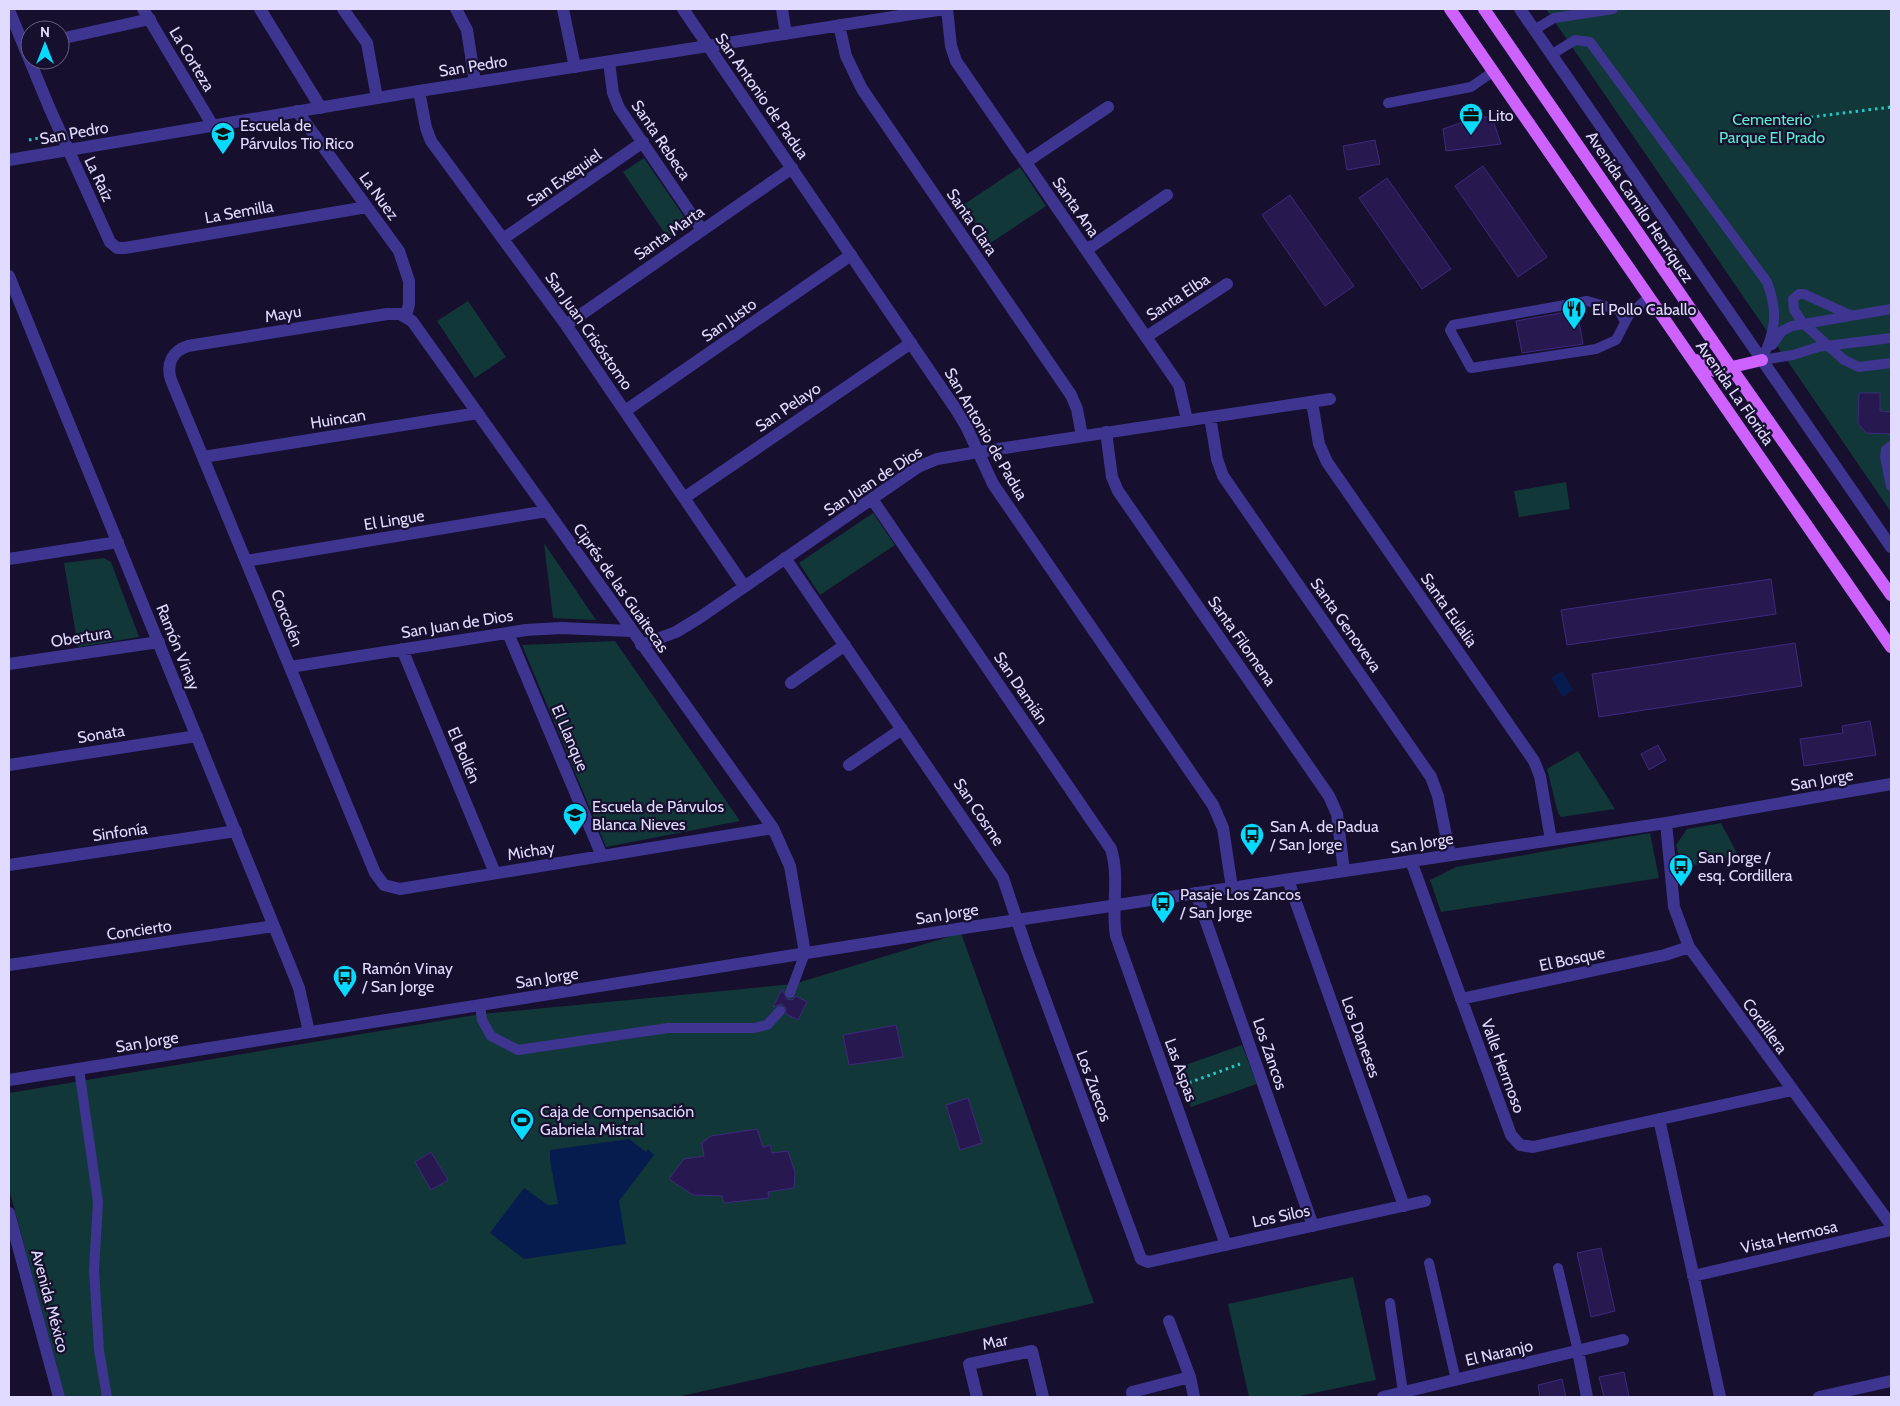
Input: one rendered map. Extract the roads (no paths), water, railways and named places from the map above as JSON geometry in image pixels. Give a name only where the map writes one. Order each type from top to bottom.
[{"type":"main road","name":"Avenida La Florida","points":[[1450,9],[1494,70],[1686,352],[1891,647]]},
{"type":"main road","name":"Avenida Camilo Henríquez","points":[[1484,9],[1732,369],[1891,595]]},
{"type":"main road","points":[[1686,352],[1700,363],[1715,371],[1732,369],[1762,360]]},
{"type":"street","points":[[260,9],[320,108]]},
{"type":"street","points":[[343,9],[367,44],[377,98]]},
{"type":"street","points":[[456,9],[467,30],[475,82]]},
{"type":"street","points":[[563,9],[574,67]]},
{"type":"street","name":"San Antonio de Padua","points":[[683,9],[956,408],[996,489],[1213,805],[1223,828],[1232,888]]},
{"type":"street","points":[[782,9],[786,34]]},
{"type":"street","name":"San Pedro","points":[[9,160],[419,91],[786,34],[839,25],[888,13],[945,9]]},
{"type":"street","name":"Santa Ana","points":[[945,9],[951,46],[956,61],[1178,385],[1187,420]]},
{"type":"street","name":"Avenida Camilo Henríquez","points":[[1520,9],[1891,547]]},
{"type":"street","name":"La Raíz","points":[[9,10],[20,32]]},
{"type":"street","points":[[70,35],[147,14]]},
{"type":"street","name":"La Corteza","points":[[147,14],[213,126]]},
{"type":"street","name":"Santa Clara","points":[[839,25],[846,56],[862,90],[1070,395],[1077,409],[1082,436]]},
{"type":"street","name":"Santa Rebeca","points":[[609,62],[616,101],[702,230]]},
{"type":"street","name":"La Raíz","points":[[36,70],[68,151],[110,242],[116,248]]},
{"type":"street","name":"San Juan Crisóstomo","points":[[419,91],[426,128],[432,141],[566,325],[744,586]]},
{"type":"street","points":[[1026,162],[1108,107]]},
{"type":"street","name":"La Nuez","points":[[297,111],[398,251],[408,281],[409,304],[406,316]]},
{"type":"street","name":"San Exequiel","points":[[503,239],[643,142]]},
{"type":"street","name":"Santa Marta","points":[[566,325],[792,168]]},
{"type":"street","points":[[1086,250],[1167,195]]},
{"type":"street","name":"La Semilla","points":[[116,248],[367,207]]},
{"type":"street","name":"San Justo","points":[[625,411],[851,255]]},
{"type":"street","name":"Ramón Vinay","points":[[9,276],[299,988],[309,1032]]},
{"type":"street","name":"Santa Elba","points":[[1146,337],[1227,284]]},
{"type":"street","name":"Mayu","points":[[171,360],[178,351],[188,346],[387,314],[406,316]]},
{"type":"street","name":"Ciprés de las Guaitecas","points":[[406,316],[417,326],[631,631],[773,828],[790,866],[805,953]]},
{"type":"street","name":"San Pelayo","points":[[684,498],[911,343]]},
{"type":"street","name":"Corcolén","points":[[171,360],[169,373],[171,380],[375,873],[384,885]]},
{"type":"street","name":"San Juan de Dios","points":[[641,645],[687,625],[924,464],[978,452],[1330,399]]},
{"type":"street","name":"Santa Eulalia","points":[[1312,402],[1319,444],[1327,462],[1534,761],[1540,776],[1551,840]]},
{"type":"street","name":"Huincan","points":[[203,457],[478,414]]},
{"type":"street","name":"Santa Genoveva","points":[[1210,417],[1217,460],[1223,476],[1434,783],[1450,855]]},
{"type":"street","name":"Santa Filomena","points":[[1106,432],[1112,477],[1118,491],[1329,796],[1337,814],[1344,871]]},
{"type":"street","name":"San Damián","points":[[872,499],[1107,841],[1114,864],[1116,905]]},
{"type":"street","name":"El Lingue","points":[[246,561],[547,511]]},
{"type":"street","points":[[9,558],[118,542]]},
{"type":"street","name":"San Cosme","points":[[785,558],[997,868],[1003,878],[1016,920]]},
{"type":"street","name":"San Juan de Dios","points":[[290,667],[508,633],[561,628],[631,631]]},
{"type":"street","name":"El Llanque","points":[[508,633],[602,856]]},
{"type":"street","name":"Obertura","points":[[9,664],[159,642]]},
{"type":"street","points":[[791,683],[845,645]]},
{"type":"street","name":"El Bollén","points":[[402,649],[495,873]]},
{"type":"street","points":[[849,765],[902,729]]},
{"type":"street","name":"Sonata","points":[[9,765],[197,736]]},
{"type":"street","name":"San Jorge","points":[[9,1080],[1016,920],[1666,823],[1891,784]]},
{"type":"street","name":"Cordillera","points":[[1666,823],[1674,907],[1689,947],[1891,1225]]},
{"type":"street","name":"Michay","points":[[384,885],[400,889],[773,828]]},
{"type":"street","name":"Sinfonía","points":[[9,865],[236,831]]},
{"type":"street","name":"Valle Hermoso","points":[[1410,861],[1511,1135],[1520,1145],[1533,1147],[1792,1090]]},
{"type":"street","name":"Los Daneses","points":[[1288,880],[1404,1206]]},
{"type":"street","name":"Los Zancos","points":[[1196,893],[1313,1226]]},
{"type":"street","name":"Las Aspas","points":[[1116,905],[1116,936],[1226,1245]]},
{"type":"street","name":"Los Zuecos","points":[[1016,920],[1143,1261]]},
{"type":"street","name":"Concierto","points":[[9,965],[274,926]]},
{"type":"street","name":"El Bosque","points":[[1462,1000],[1666,955],[1689,947]]},
{"type":"street","points":[[1659,1119],[1720,1397]]},
{"type":"street","name":"Los Silos","points":[[1143,1261],[1148,1262],[1425,1201]]},
{"type":"street","name":"Avenida México","points":[[9,1213],[59,1397]]},
{"type":"street","name":"Vista Hermosa","points":[[1693,1276],[1891,1230]]},
{"type":"street","points":[[1170,1321],[1190,1377],[1194,1397]]},
{"type":"street","name":"El Naranjo","points":[[1383,1397],[1623,1340]]},
{"type":"street","name":"Mar","points":[[977,1397],[969,1364],[1032,1351],[1043,1397]]},
{"type":"street","points":[[1578,1351],[1587,1397]]},
{"type":"street","points":[[1133,1394],[1190,1377]]},
{"type":"street","points":[[1819,1397],[1891,1381]]},
{"type":"lane","points":[[1534,30],[1554,18],[1613,9]]},
{"type":"lane","points":[[1551,55],[1575,40],[1590,42],[1767,282],[1775,302],[1773,335],[1762,360]]},
{"type":"lane","points":[[1388,103],[1471,86],[1494,70]]},
{"type":"lane","points":[[1850,315],[1804,294],[1799,294],[1793,299],[1794,310],[1803,323],[1844,360],[1859,367],[1891,364]]},
{"type":"lane","points":[[1625,322],[1619,310],[1587,301],[1453,325],[1450,330],[1472,368],[1482,368],[1596,349],[1616,340],[1629,315],[1649,297]]},
{"type":"lane","points":[[1762,360],[1782,331],[1803,323],[1891,309]]},
{"type":"lane","points":[[1762,360],[1793,355],[1806,349],[1891,338]]},
{"type":"lane","points":[[1891,446],[1886,450],[1885,457],[1891,486]]},
{"type":"lane","points":[[790,993],[805,953]]},
{"type":"lane","points":[[480,1005],[482,1020],[491,1036],[518,1050],[668,1028],[754,1028],[767,1025],[780,1011]]},
{"type":"lane","points":[[79,1069],[96,1178],[98,1202],[94,1270],[100,1350],[107,1397]]},
{"type":"lane","points":[[1429,1263],[1456,1380]]},
{"type":"lane","points":[[1558,1268],[1578,1351]]},
{"type":"lane","points":[[1390,1303],[1403,1392]]},
{"type":"water","points":[[1562,671],[1573,690],[1563,697],[1551,678]]},
{"type":"water","name":"Caja de Compensación Gabriela Mistral","points":[[629,1139],[646,1152],[648,1149],[654,1155],[619,1201],[626,1244],[524,1259],[490,1233],[524,1188],[548,1205],[558,1204],[550,1150]]},
{"type":"place","name":"Lito","points":[[1471,136]]},
{"type":"place","name":"Escuela de Párvulos Tio Rico","points":[[223,155]]},
{"type":"place","name":"El Pollo Caballo","points":[[1574,330]]},
{"type":"place","name":"Escuela de Párvulos Blanca Nieves","points":[[575,836]]},
{"type":"place","name":"San A. de Padua / San Jorge","points":[[1252,856]]},
{"type":"place","name":"San Jorge / esq. Cordillera","points":[[1681,887]]},
{"type":"place","name":"Pasaje Los Zancos / San Jorge","points":[[1163,924]]},
{"type":"place","name":"Ramón Vinay / San Jorge","points":[[345,998]]},
{"type":"place","name":"Caja de Compensación Gabriela Mistral","points":[[522,1141]]},
{"type":"park label","name":"Cementerio Parque El Prado","points":[[1772,128]]}]
